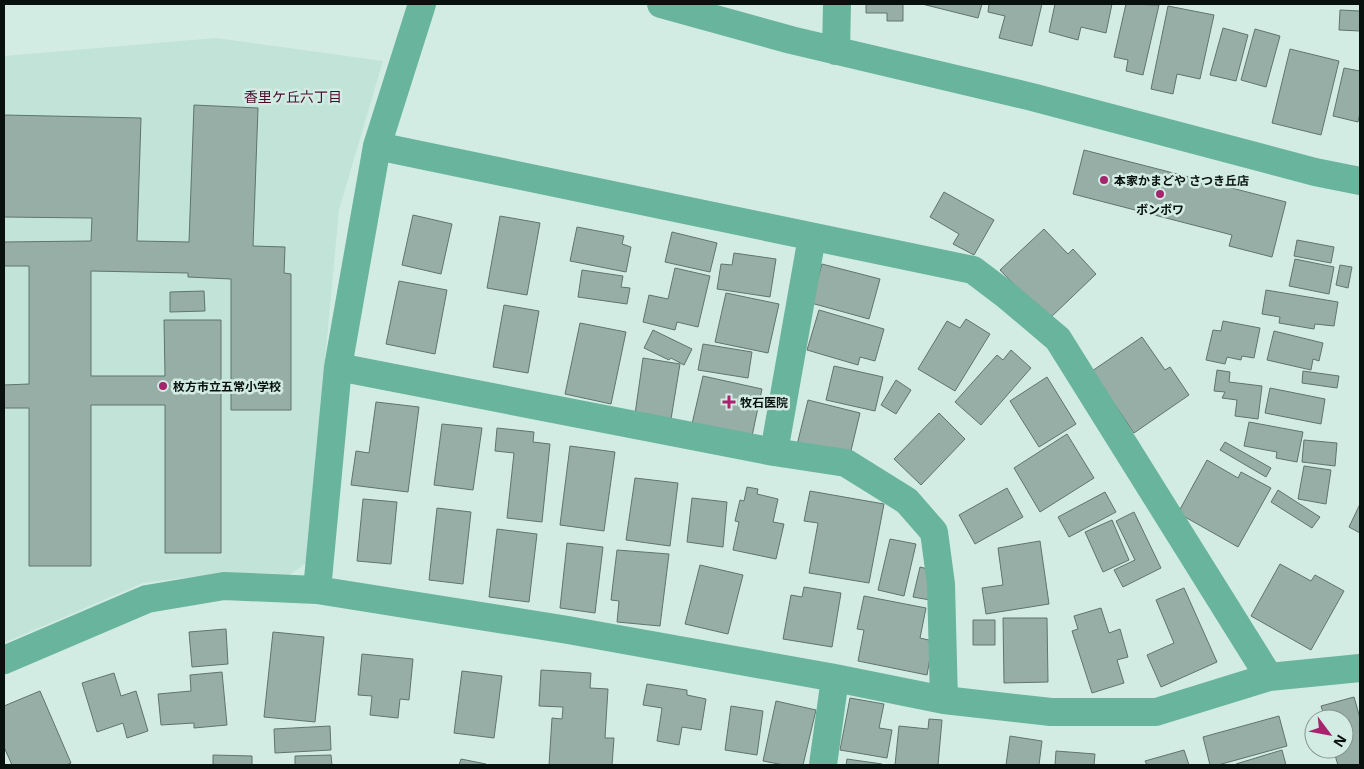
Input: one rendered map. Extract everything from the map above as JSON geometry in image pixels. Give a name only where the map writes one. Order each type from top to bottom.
[{"type":"street","points":[[317,590],[338,367],[377,146],[422,4]]},
{"type":"street","points":[[662,4],[791,40],[1032,97],[1315,172],[1360,181]]},
{"type":"street","points":[[836,51],[837,4]]},
{"type":"street","points":[[377,146],[974,270],[1006,294],[1058,339],[1269,676]]},
{"type":"street","points":[[774,452],[812,237]]},
{"type":"street","points":[[338,367],[774,452],[846,463],[907,501],[934,532],[941,584],[944,700]]},
{"type":"street","points":[[4,660],[147,599],[224,586],[317,590],[578,632],[836,678],[944,700],[1051,712],[1156,712],[1269,676],[1360,668]]},
{"type":"street","points":[[823,765],[836,678]]},
{"type":"shaded area","name":"枚方市立五常小学校","points":[[216,38],[383,61],[339,210],[306,563],[288,576],[224,573],[143,583],[4,643],[4,56]]},
{"type":"building","points":[[866,4],[903,4],[903,21],[887,21],[887,13],[866,13]]},
{"type":"building","points":[[922,4],[982,4],[978,18]]},
{"type":"building","points":[[989,4],[1042,4],[1032,46],[999,38],[1005,16],[988,12]]},
{"type":"building","points":[[1055,4],[1112,4],[1106,33],[1081,27],[1078,40],[1049,32]]},
{"type":"building","points":[[1126,4],[1159,5],[1143,75],[1126,71],[1128,60],[1114,57]]},
{"type":"building","points":[[1168,6],[1214,15],[1200,79],[1177,74],[1173,94],[1151,89]]},
{"type":"building","points":[[1340,10],[1360,11],[1360,31],[1339,30]]},
{"type":"building","points":[[1223,28],[1248,35],[1236,81],[1210,75]]},
{"type":"building","points":[[1255,29],[1280,36],[1266,87],[1241,80]]},
{"type":"building","points":[[1290,49],[1339,61],[1321,135],[1272,123]]},
{"type":"building","points":[[1344,68],[1360,71],[1360,113],[1358,122],[1333,116]]},
{"type":"building","points":[[194,105],[258,108],[253,246],[285,247],[284,273],[291,274],[291,410],[231,410],[231,279],[188,277],[188,273],[91,271],[91,376],[165,376],[164,320],[221,320],[221,553],[165,553],[165,405],[91,405],[91,566],[29,566],[29,408],[4,408],[4,385],[29,384],[29,266],[4,266],[4,242],[91,241],[92,218],[4,217],[4,115],[141,118],[137,241],[189,242]]},
{"type":"building","points":[[1084,150],[1286,202],[1272,257],[1229,246],[1232,235],[1073,194]]},
{"type":"building","points":[[944,192],[994,220],[974,255],[953,244],[959,234],[930,217]]},
{"type":"building","points":[[413,215],[452,224],[441,274],[402,265]]},
{"type":"building","points":[[500,216],[540,223],[527,295],[487,288]]},
{"type":"building","points":[[577,227],[624,236],[622,244],[631,247],[626,272],[570,261]]},
{"type":"building","points":[[1044,229],[1068,254],[1073,249],[1096,274],[1048,320],[1000,270]]},
{"type":"building","points":[[672,232],[717,243],[710,272],[665,262]]},
{"type":"building","points":[[1297,240],[1334,247],[1331,263],[1294,256]]},
{"type":"building","points":[[734,253],[776,259],[770,297],[717,289],[721,264],[732,265]]},
{"type":"building","points":[[1295,259],[1334,267],[1329,294],[1289,286]]},
{"type":"building","points":[[822,264],[880,279],[869,319],[811,303]]},
{"type":"building","points":[[1340,265],[1352,267],[1348,288],[1336,285]]},
{"type":"building","points":[[675,268],[710,276],[698,327],[677,322],[675,330],[643,322],[649,295],[668,299]]},
{"type":"building","points":[[582,270],[623,276],[621,287],[630,288],[627,304],[578,297]]},
{"type":"building","points":[[399,281],[447,290],[435,354],[386,344]]},
{"type":"building","points":[[1266,290],[1338,302],[1334,326],[1315,324],[1314,329],[1279,323],[1280,317],[1262,314]]},
{"type":"building","points":[[204,291],[205,311],[170,312],[170,292]]},
{"type":"building","points":[[726,293],[779,304],[768,353],[715,342]]},
{"type":"building","points":[[504,305],[539,311],[528,373],[493,367]]},
{"type":"building","points":[[819,310],[884,329],[875,361],[860,357],[858,365],[807,350]]},
{"type":"building","points":[[966,319],[990,334],[955,391],[918,369],[947,321],[960,328]]},
{"type":"building","points":[[1223,321],[1260,328],[1254,358],[1242,356],[1241,360],[1227,357],[1225,364],[1206,360],[1213,330],[1221,331]]},
{"type":"building","points":[[580,323],[626,332],[611,404],[565,394]]},
{"type":"building","points":[[653,330],[692,349],[684,365],[644,348]]},
{"type":"building","points":[[1274,331],[1323,343],[1319,361],[1313,359],[1311,370],[1267,360]]},
{"type":"building","points":[[1142,337],[1165,370],[1170,367],[1189,395],[1134,433],[1092,371]]},
{"type":"building","points":[[703,344],[752,352],[748,378],[698,370]]},
{"type":"building","points":[[1011,350],[1031,368],[981,425],[955,402],[997,355],[1003,360]]},
{"type":"building","points":[[643,358],[680,364],[671,419],[635,414]]},
{"type":"building","points":[[834,366],[883,377],[875,411],[826,400]]},
{"type":"building","points":[[1217,370],[1230,372],[1229,382],[1262,386],[1258,419],[1235,416],[1237,400],[1222,398],[1225,392],[1214,391]]},
{"type":"building","points":[[1303,371],[1339,376],[1337,388],[1302,383]]},
{"type":"building","points":[[703,376],[762,389],[752,436],[692,424]]},
{"type":"building","points":[[1047,377],[1076,424],[1039,447],[1010,401]]},
{"type":"building","points":[[896,380],[911,390],[896,414],[881,405]]},
{"type":"building","points":[[1270,388],[1325,399],[1321,424],[1265,413]]},
{"type":"building","points":[[808,400],[860,413],[849,459],[797,445]]},
{"type":"building","points":[[376,402],[419,407],[408,492],[351,485],[356,451],[369,453]]},
{"type":"building","points":[[939,413],[965,439],[921,485],[894,459]]},
{"type":"building","points":[[1249,422],[1303,432],[1297,462],[1276,458],[1277,452],[1244,446]]},
{"type":"building","points":[[442,424],[482,428],[473,490],[434,485]]},
{"type":"building","points":[[497,428],[534,432],[533,442],[550,444],[542,522],[507,518],[514,453],[495,451]]},
{"type":"building","points":[[1067,434],[1094,478],[1040,512],[1014,468]]},
{"type":"building","points":[[1304,440],[1337,443],[1335,466],[1302,462]]},
{"type":"building","points":[[1225,442],[1271,468],[1266,477],[1220,450]]},
{"type":"building","points":[[570,446],[615,452],[604,531],[560,525]]},
{"type":"building","points":[[1207,460],[1238,478],[1241,472],[1271,488],[1238,547],[1178,513]]},
{"type":"building","points":[[1304,466],[1331,470],[1326,504],[1298,499]]},
{"type":"building","points":[[635,478],[678,483],[670,546],[626,540]]},
{"type":"building","points":[[747,487],[758,489],[757,494],[778,499],[773,522],[784,524],[776,559],[733,550],[739,522],[735,521],[740,500],[744,501]]},
{"type":"building","points":[[1007,488],[1023,517],[975,544],[959,515]]},
{"type":"building","points":[[1278,490],[1320,517],[1312,528],[1271,502]]},
{"type":"building","points":[[810,491],[884,504],[869,583],[809,573],[818,523],[804,521]]},
{"type":"building","points":[[1105,492],[1116,512],[1069,537],[1058,517]]},
{"type":"building","points":[[692,498],[727,502],[723,547],[687,542]]},
{"type":"building","points":[[363,499],[397,502],[391,564],[357,561]]},
{"type":"building","points":[[1360,504],[1360,533],[1349,527]]},
{"type":"building","points":[[437,508],[471,512],[463,584],[429,580]]},
{"type":"building","points":[[1134,512],[1161,568],[1123,587],[1114,570],[1135,560],[1116,521]]},
{"type":"building","points":[[1112,520],[1129,560],[1103,572],[1085,532]]},
{"type":"building","points":[[497,529],[537,534],[529,602],[489,597]]},
{"type":"building","points":[[890,539],[916,544],[904,596],[878,590]]},
{"type":"building","points":[[1040,541],[1049,604],[986,614],[982,588],[1003,585],[998,548]]},
{"type":"building","points":[[567,543],[603,547],[595,613],[560,608]]},
{"type":"building","points":[[617,550],[669,554],[660,626],[617,622],[619,601],[611,600]]},
{"type":"building","points":[[1280,564],[1311,581],[1315,575],[1344,591],[1311,650],[1251,616]]},
{"type":"building","points":[[700,565],[743,575],[728,634],[685,624]]},
{"type":"building","points":[[920,567],[936,571],[930,600],[913,597]]},
{"type":"building","points":[[804,587],[841,593],[832,647],[783,639],[791,595],[802,597]]},
{"type":"building","points":[[1184,588],[1217,662],[1161,687],[1147,655],[1174,643],[1156,600]]},
{"type":"building","points":[[864,596],[926,608],[920,638],[933,641],[927,675],[858,661],[864,630],[857,629]]},
{"type":"building","points":[[1101,608],[1109,633],[1120,629],[1128,657],[1117,660],[1124,683],[1092,693],[1072,631],[1078,629],[1074,616]]},
{"type":"building","points":[[1003,618],[1047,618],[1048,682],[1004,683]]},
{"type":"building","points":[[973,620],[995,620],[995,645],[973,645]]},
{"type":"building","points":[[226,629],[228,664],[192,667],[189,632]]},
{"type":"building","points":[[273,632],[324,637],[315,722],[264,717]]},
{"type":"building","points":[[362,654],[413,659],[409,700],[400,699],[398,718],[370,715],[372,696],[358,695]]},
{"type":"building","points":[[541,670],[591,673],[590,688],[608,689],[605,738],[614,738],[612,765],[549,765],[552,718],[562,719],[563,707],[539,706]]},
{"type":"building","points":[[462,671],[502,676],[494,738],[454,733]]},
{"type":"building","points":[[222,672],[227,725],[194,728],[194,723],[161,725],[158,694],[191,691],[190,675]]},
{"type":"building","points":[[114,673],[121,696],[136,691],[148,731],[127,738],[123,723],[97,732],[82,683]]},
{"type":"building","points":[[647,684],[687,690],[687,695],[706,699],[701,730],[682,727],[679,745],[657,741],[662,708],[643,705]]},
{"type":"building","points":[[40,691],[71,763],[66,765],[12,765],[4,747],[4,706]]},
{"type":"building","points":[[1354,697],[1360,718],[1360,765],[1338,765],[1336,759],[1354,759],[1354,709],[1322,709],[1321,706]]},
{"type":"building","points":[[850,698],[884,704],[879,728],[892,730],[887,758],[840,750]]},
{"type":"building","points":[[776,701],[816,710],[803,765],[784,765],[763,761]]},
{"type":"building","points":[[731,706],[763,711],[757,755],[725,750]]},
{"type":"building","points":[[1279,716],[1287,746],[1218,765],[1210,765],[1203,737]]},
{"type":"building","points":[[929,719],[942,720],[938,765],[895,765],[899,726],[928,729]]},
{"type":"building","points":[[330,726],[331,750],[275,753],[274,729]]},
{"type":"building","points":[[1010,736],[1042,741],[1039,765],[1006,765]]},
{"type":"building","points":[[1184,750],[1189,765],[1147,765],[1145,761]]},
{"type":"building","points":[[1282,750],[1286,765],[1236,765],[1236,764]]},
{"type":"building","points":[[1056,751],[1095,754],[1094,765],[1055,765]]},
{"type":"building","points":[[213,755],[252,756],[252,765],[213,765]]},
{"type":"building","points":[[331,755],[332,765],[295,765],[295,756]]},
{"type":"building","points":[[461,759],[486,764],[486,765],[459,765]]},
{"type":"building","points":[[847,759],[882,764],[882,765],[846,765]]},
{"type":"place","name":"本家かまどや さつき丘店","points":[[1104,180]]},
{"type":"place","name":"ボンボワ","points":[[1160,194]]},
{"type":"place","name":"枚方市立五常小学校","points":[[163,386]]},
{"type":"place","name":"牧石医院","points":[[729,402]]},
{"type":"district","name":"香里ケ丘六丁目","points":[[293,96]]}]
